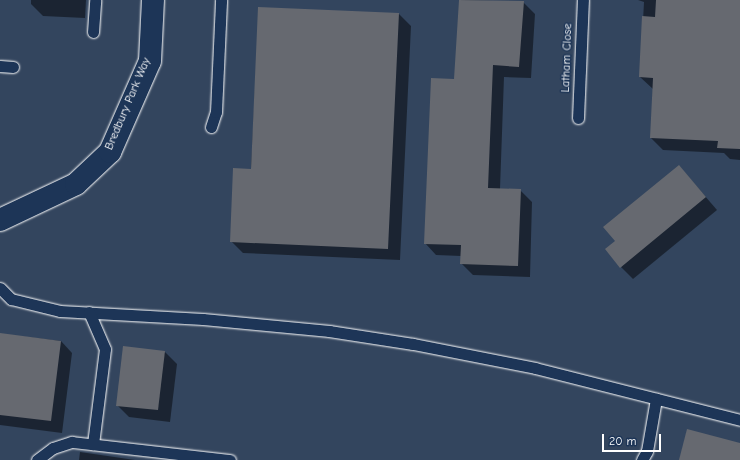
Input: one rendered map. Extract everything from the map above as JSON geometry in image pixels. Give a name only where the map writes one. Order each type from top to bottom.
[{"type":"street","name":"Bredbury Park Way","points":[[0,220],[76,184],[110,152],[150,61],[153,0]]},
{"type":"lane","points":[[93,32],[94,0]]},
{"type":"lane","points":[[211,127],[216,112],[221,0]]},
{"type":"lane","name":"Latham Close","points":[[578,118],[583,0]]},
{"type":"lane","points":[[0,66],[13,67]]},
{"type":"lane","points":[[0,288],[11,299],[60,311],[211,320],[329,331],[413,344],[535,368],[740,420]]},
{"type":"lane","points":[[89,312],[105,349],[93,444]]},
{"type":"lane","points":[[642,460],[647,451],[656,399]]},
{"type":"lane","points":[[37,460],[64,444],[93,444],[230,460]]},
{"type":"shaded area","points":[[0,0],[740,0],[740,460],[0,460]]},
{"type":"building","points":[[459,0],[524,1],[519,67],[493,65],[488,188],[521,189],[518,266],[460,264],[461,245],[424,244],[431,78],[454,79]]},
{"type":"building","points":[[656,0],[740,0],[740,149],[717,148],[718,141],[650,138],[653,78],[639,77],[642,16],[655,17]]},
{"type":"building","points":[[258,7],[399,13],[388,249],[230,242],[233,168],[251,169]]},
{"type":"building","points":[[679,165],[706,197],[620,268],[605,249],[615,241],[603,227]]},
{"type":"building","points":[[0,333],[61,341],[51,421],[0,415]]},
{"type":"building","points":[[123,346],[165,351],[158,410],[116,406]]},
{"type":"building","points":[[687,429],[740,443],[740,460],[679,460]]}]
